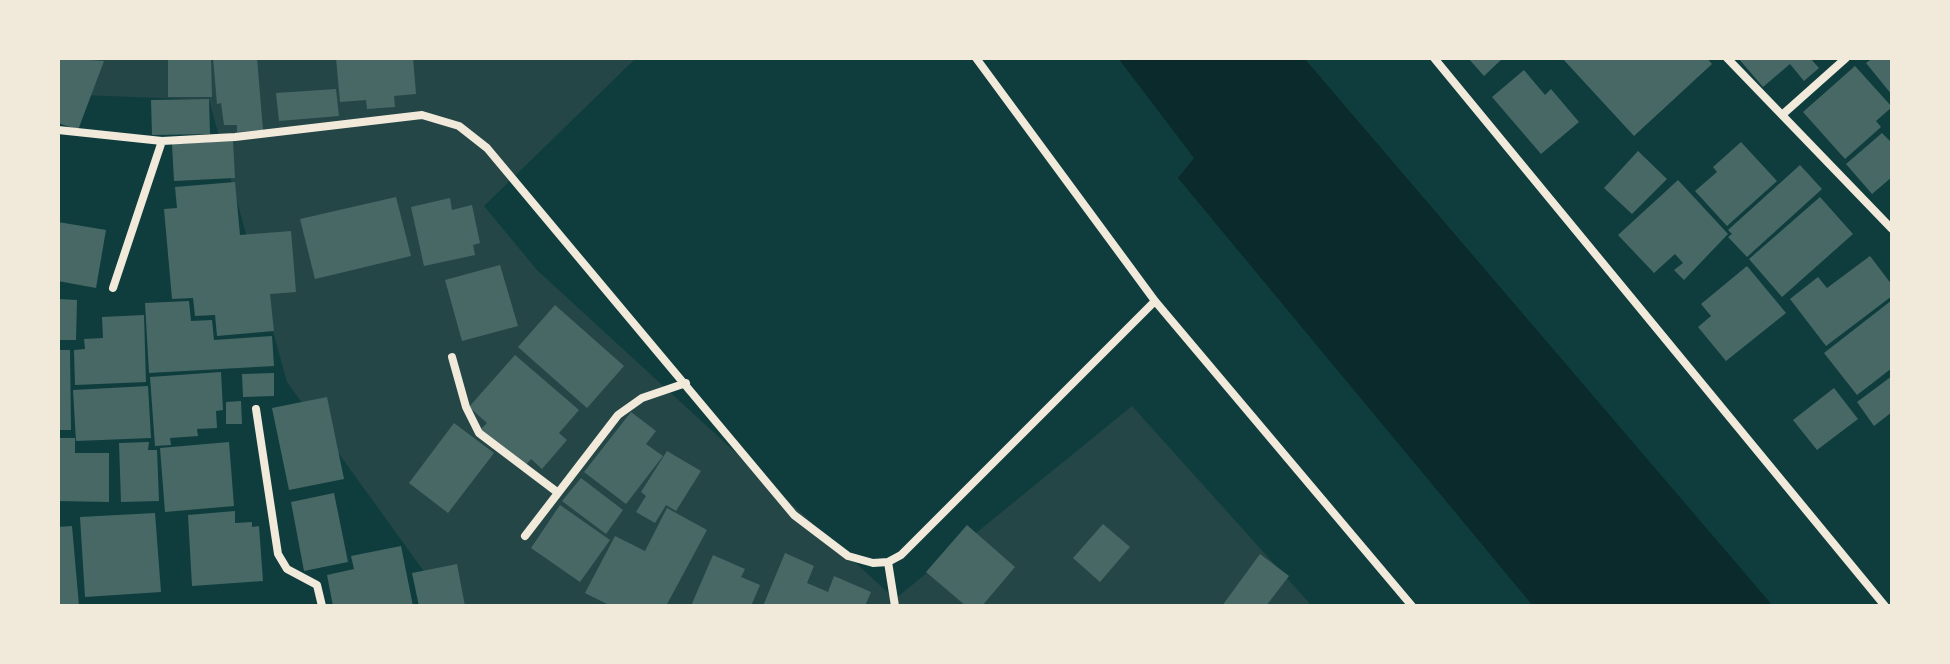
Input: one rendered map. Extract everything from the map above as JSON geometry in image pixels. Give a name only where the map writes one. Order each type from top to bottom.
[{"type":"street","points":[[976,58],[1155,301],[1412,606]]},
{"type":"street","points":[[1434,58],[1885,606]]},
{"type":"street","points":[[1727,58],[1892,229]]},
{"type":"street","points":[[1782,115],[1846,58]]},
{"type":"street","points":[[58,130],[162,141],[235,137],[422,115],[459,126],[487,148],[805,525],[848,556],[873,563],[888,562],[901,555],[1155,301]]},
{"type":"street","points":[[113,288],[162,141]]},
{"type":"street","points":[[452,357],[466,407],[479,433],[557,492]]},
{"type":"street","points":[[525,536],[618,415],[642,398],[686,383]]},
{"type":"street","points":[[256,409],[278,554],[287,569],[317,585],[322,606]]},
{"type":"street","points":[[888,562],[895,606]]},
{"type":"shaded area","points":[[58,58],[636,58],[484,206],[537,270],[895,599],[1132,406],[1312,606],[449,606],[287,382],[209,100],[58,94]]},
{"type":"shaded area","points":[[1118,58],[1304,58],[1773,606],[1533,606],[1178,178],[1194,158]]},
{"type":"building","points":[[58,58],[104,61],[78,130],[58,123]]},
{"type":"building","points":[[168,58],[211,58],[212,97],[168,97]]},
{"type":"building","points":[[213,58],[257,58],[263,130],[237,132],[237,125],[224,125],[221,103],[217,104]]},
{"type":"building","points":[[336,58],[413,58],[416,94],[394,96],[395,107],[367,109],[366,100],[340,102]]},
{"type":"building","points":[[1468,58],[1503,58],[1484,76]]},
{"type":"building","points":[[1562,58],[1707,58],[1712,64],[1634,136]]},
{"type":"building","points":[[1738,58],[1810,58],[1819,68],[1804,81],[1790,64],[1763,87]]},
{"type":"building","points":[[1873,58],[1892,58],[1892,95],[1866,63]]},
{"type":"building","points":[[1855,66],[1892,107],[1876,121],[1881,127],[1845,159],[1803,112]]},
{"type":"building","points":[[1524,70],[1545,95],[1551,89],[1579,122],[1541,154],[1492,97]]},
{"type":"building","points":[[336,89],[339,116],[279,121],[276,93]]},
{"type":"building","points":[[209,99],[210,134],[152,135],[151,100]]},
{"type":"building","points":[[1882,133],[1892,143],[1892,177],[1872,194],[1846,164]]},
{"type":"building","points":[[233,141],[235,178],[174,181],[172,144]]},
{"type":"building","points":[[1741,142],[1777,181],[1727,226],[1695,191],[1717,172],[1713,167]]},
{"type":"building","points":[[1638,151],[1667,179],[1632,214],[1604,188]]},
{"type":"building","points":[[1800,165],[1822,189],[1747,257],[1728,237],[1732,234],[1728,230]]},
{"type":"building","points":[[1678,180],[1728,234],[1684,280],[1674,270],[1683,263],[1675,254],[1654,273],[1618,235]]},
{"type":"building","points":[[235,182],[240,235],[291,231],[296,292],[270,294],[274,331],[217,336],[215,315],[195,316],[193,298],[172,299],[164,209],[177,208],[175,187]]},
{"type":"building","points":[[396,197],[411,256],[315,279],[300,219]]},
{"type":"building","points":[[1820,197],[1853,234],[1782,297],[1749,259]]},
{"type":"building","points":[[450,198],[452,210],[472,205],[480,243],[473,245],[475,255],[424,266],[411,207]]},
{"type":"building","points":[[58,222],[106,230],[96,288],[58,281]]},
{"type":"building","points":[[1870,256],[1892,285],[1892,296],[1826,346],[1790,299],[1818,277],[1827,288]]},
{"type":"building","points":[[500,265],[518,326],[462,341],[445,280]]},
{"type":"building","points":[[1747,266],[1786,313],[1726,361],[1698,327],[1711,316],[1701,304]]},
{"type":"building","points":[[58,299],[77,300],[76,340],[58,340]]},
{"type":"building","points":[[1892,300],[1892,368],[1857,395],[1824,353]]},
{"type":"building","points":[[189,301],[191,321],[212,320],[214,340],[272,336],[274,366],[149,373],[145,303]]},
{"type":"building","points":[[555,305],[624,366],[587,408],[518,347]]},
{"type":"building","points":[[144,315],[146,382],[75,385],[74,350],[85,349],[84,339],[103,338],[102,317]]},
{"type":"building","points":[[58,350],[70,350],[71,430],[58,430]]},
{"type":"building","points":[[515,355],[579,410],[559,433],[567,440],[542,469],[531,459],[524,467],[480,430],[487,423],[469,407]]},
{"type":"building","points":[[221,372],[223,410],[216,411],[217,428],[197,429],[198,436],[170,438],[171,445],[155,446],[150,377]]},
{"type":"building","points":[[274,373],[274,396],[243,397],[242,374]]},
{"type":"building","points":[[1892,376],[1892,412],[1874,426],[1857,402]]},
{"type":"building","points":[[148,386],[151,438],[76,441],[73,390]]},
{"type":"building","points":[[1834,388],[1858,419],[1817,450],[1793,420]]},
{"type":"building","points":[[327,397],[344,479],[289,490],[272,408]]},
{"type":"building","points":[[241,401],[242,424],[226,424],[226,402]]},
{"type":"building","points":[[631,412],[656,431],[646,444],[663,456],[626,504],[584,472]]},
{"type":"building","points":[[454,423],[494,453],[448,513],[409,483]]},
{"type":"building","points":[[58,438],[75,438],[75,453],[109,453],[109,502],[58,501]]},
{"type":"building","points":[[149,442],[148,450],[157,450],[159,501],[121,502],[119,443]]},
{"type":"building","points":[[229,442],[234,506],[165,512],[160,448]]},
{"type":"building","points":[[667,451],[701,471],[676,511],[666,505],[655,523],[636,512],[646,496],[641,492]]},
{"type":"building","points":[[581,478],[623,510],[606,534],[562,501]]},
{"type":"building","points":[[334,493],[348,562],[304,571],[291,502]]},
{"type":"building","points":[[560,505],[610,540],[580,582],[531,548]]},
{"type":"building","points":[[667,508],[707,530],[666,606],[611,606],[585,593],[615,536],[645,551]]},
{"type":"building","points":[[235,511],[235,523],[252,522],[252,527],[259,526],[263,581],[192,586],[188,515]]},
{"type":"building","points":[[155,513],[161,592],[85,597],[80,517]]},
{"type":"building","points":[[1103,524],[1130,547],[1100,582],[1073,558]]},
{"type":"building","points":[[967,525],[1015,567],[982,606],[966,606],[926,572]]},
{"type":"building","points":[[72,526],[79,606],[58,606],[58,527]]},
{"type":"building","points":[[401,546],[413,606],[333,606],[327,575],[354,569],[351,556]]},
{"type":"building","points":[[785,553],[814,566],[807,583],[828,592],[834,576],[871,592],[865,606],[763,606]]},
{"type":"building","points":[[1260,554],[1289,576],[1266,606],[1222,606]]},
{"type":"building","points":[[713,555],[745,569],[741,577],[760,585],[751,606],[691,606]]},
{"type":"building","points":[[457,564],[465,606],[419,606],[412,573]]}]
